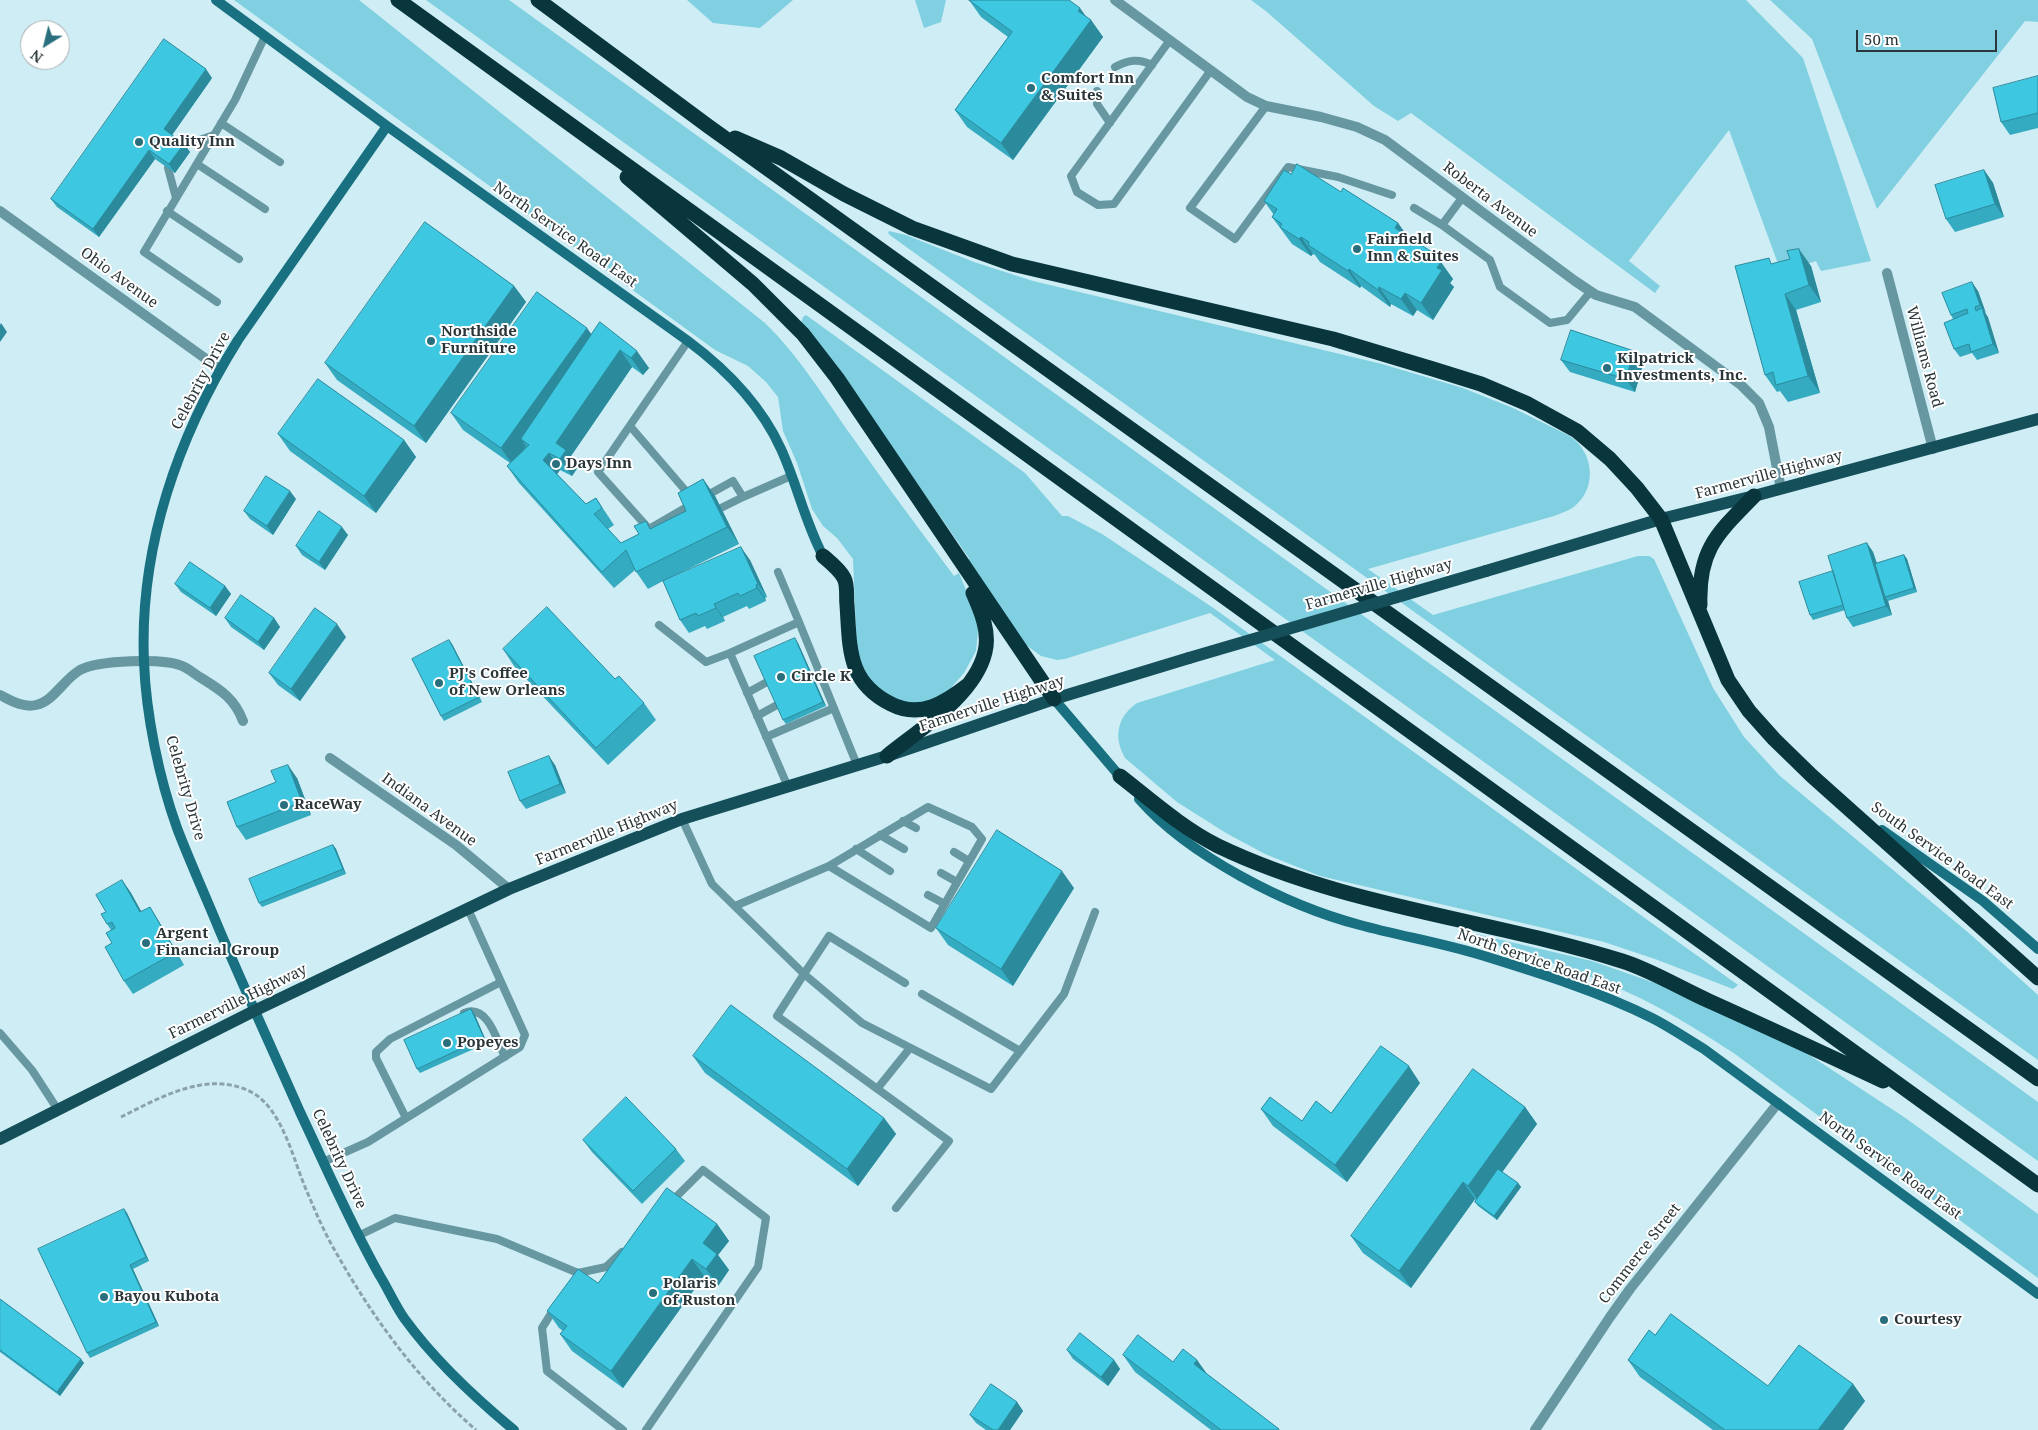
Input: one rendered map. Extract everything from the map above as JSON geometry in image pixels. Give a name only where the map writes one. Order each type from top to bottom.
[{"type":"highway","points":[[398,0],[2038,1184]]},
{"type":"highway","points":[[538,0],[708,126],[2038,1080]]},
{"type":"highway","points":[[487,64],[662,206],[776,306],[803,334],[837,378],[1054,699]]},
{"type":"highway","points":[[708,126],[781,158],[844,194],[912,228],[1012,264],[1333,339],[1481,384],[1528,404],[1577,431],[1610,459],[1637,488],[1661,519],[1728,680],[1749,711],[1774,739],[2038,978]]},
{"type":"highway","points":[[1700,614],[1702,566],[1712,544],[1729,522],[1754,496]]},
{"type":"highway","points":[[823,556],[845,579],[849,644],[854,666],[861,680],[870,690],[893,705],[908,710],[920,710],[933,707],[948,700],[968,686]]},
{"type":"highway","points":[[887,756],[950,704],[968,686],[979,670],[986,651],[986,631],[981,610],[960,562]]},
{"type":"highway","points":[[1120,776],[1182,824],[1216,845],[1253,862],[1294,877],[1386,903],[1567,944],[1625,962],[1913,1095]]},
{"type":"main road","name":"Farmerville Highway","points":[[0,1139],[254,1011],[509,889],[682,819],[887,756],[1054,699],[1661,519],[2038,420]]},
{"type":"street","name":"North Service Road East","points":[[216,0],[387,126],[688,340],[718,365],[746,393],[765,418],[782,450],[814,538],[823,556]]},
{"type":"street","name":"Roberta Avenue","points":[[1115,0],[1247,97],[1266,106],[1321,117],[1357,127],[1385,140],[1591,292],[1615,302],[1636,307],[1741,385],[1759,403],[1769,427],[1781,489]]},
{"type":"street","name":"Celebrity Drive","points":[[387,126],[238,340],[220,369],[186,439],[160,519],[147,591],[144,661],[156,751],[176,825],[254,1011],[358,1236],[403,1316],[475,1397],[514,1430]]},
{"type":"street","name":"Ohio Avenue","points":[[0,211],[220,369]]},
{"type":"street","name":"Williams Road","points":[[1887,273],[1932,449]]},
{"type":"street","points":[[0,695],[26,706],[42,703],[49,699],[81,669],[98,664],[120,661],[144,661],[182,665],[232,700],[243,721]]},
{"type":"street","name":"North Service Road East","points":[[1054,699],[1141,801],[1183,838],[1205,854],[1276,894],[1358,925],[1480,955],[1582,989],[1661,1024],[1704,1049],[2038,1294]]},
{"type":"street","name":"Indiana Avenue","points":[[330,758],[456,845],[509,889]]},
{"type":"street","name":"South Service Road East","points":[[1850,808],[1982,901],[2038,949]]},
{"type":"street","name":"Commerce Street","points":[[1536,1430],[1590,1346],[1630,1289],[1778,1103]]},
{"type":"lane","points":[[217,302],[144,252],[235,100],[265,36]]},
{"type":"lane","points":[[1170,40],[1071,176],[1077,192],[1098,205],[1114,204],[1211,70]]},
{"type":"lane","points":[[1115,66],[1126,62],[1142,60],[1152,65]]},
{"type":"lane","points":[[1097,92],[1097,104],[1110,123]]},
{"type":"lane","points":[[1266,106],[1190,208],[1235,239],[1288,166],[1338,177],[1392,195]]},
{"type":"lane","points":[[221,124],[280,162]]},
{"type":"lane","points":[[182,146],[214,135]]},
{"type":"lane","points":[[197,164],[265,209]]},
{"type":"lane","points":[[168,168],[176,198]]},
{"type":"lane","points":[[1442,225],[1462,198]]},
{"type":"lane","points":[[1414,208],[1442,225],[1490,260],[1500,287],[1550,323],[1567,320],[1591,292]]},
{"type":"lane","points":[[168,211],[239,259]]},
{"type":"lane","points":[[688,340],[598,472],[649,529],[670,520],[695,502],[733,481],[743,497]]},
{"type":"lane","points":[[630,426],[695,502]]},
{"type":"lane","points":[[721,508],[791,476]]},
{"type":"lane","points":[[778,572],[799,622],[810,661],[820,684],[834,708],[857,765]]},
{"type":"lane","points":[[658,625],[706,662],[799,622]]},
{"type":"lane","points":[[730,653],[788,786]]},
{"type":"lane","points":[[747,693],[767,682]]},
{"type":"lane","points":[[757,716],[777,705]]},
{"type":"lane","points":[[766,737],[834,708]]},
{"type":"lane","points":[[735,906],[829,866],[928,807],[972,827],[982,838],[931,928],[829,866]]},
{"type":"lane","points":[[682,819],[712,884],[804,974],[862,1023],[991,1089],[1064,994],[1095,912]]},
{"type":"lane","points":[[903,821],[916,828]]},
{"type":"lane","points":[[880,834],[904,849]]},
{"type":"lane","points":[[856,849],[890,871]]},
{"type":"lane","points":[[954,852],[969,861]]},
{"type":"lane","points":[[941,872],[957,882]]},
{"type":"lane","points":[[928,894],[945,904]]},
{"type":"lane","points":[[323,1162],[368,1142],[520,1047],[524,1035],[468,909]]},
{"type":"lane","points":[[896,1208],[949,1141],[777,1016],[829,936],[905,983]]},
{"type":"lane","points":[[406,1118],[376,1058],[376,1052],[380,1047],[404,1032],[501,982]]},
{"type":"lane","points":[[922,994],[1020,1051]]},
{"type":"lane","points":[[454,1018],[471,1010],[482,1014],[486,1018],[505,1057]]},
{"type":"lane","points":[[404,1032],[411,1037],[428,1029]]},
{"type":"lane","points":[[0,1033],[32,1070],[58,1110]]},
{"type":"lane","points":[[877,1089],[910,1048]]},
{"type":"lane","points":[[646,1430],[758,1267],[766,1218],[703,1170],[669,1205]]},
{"type":"lane","points":[[358,1236],[395,1218],[497,1239],[578,1273],[606,1267],[627,1246]]},
{"type":"lane","points":[[573,1281],[578,1273]]},
{"type":"lane","points":[[558,1304],[542,1328],[547,1371],[623,1430]]},
{"type":"path","points":[[121,1117],[168,1094],[196,1086],[219,1084],[238,1087],[254,1094],[267,1104],[283,1132],[305,1187],[333,1247],[362,1297],[395,1346],[425,1382],[476,1430]]},
{"type":"shaded area","points":[[234,0],[359,0],[765,323],[801,364],[954,576],[959,573],[976,614],[978,631],[976,651],[964,673],[943,697],[925,703],[901,703],[869,682],[857,653],[853,559],[837,538],[823,526],[812,509],[797,463],[783,431],[778,397],[766,382],[748,366],[715,350]]},
{"type":"shaded area","points":[[426,0],[509,0],[2038,1102],[2038,1161]]},
{"type":"shaded area","points":[[687,0],[793,0],[760,28],[713,23]]},
{"type":"shaded area","points":[[915,0],[946,0],[941,22],[924,28]]},
{"type":"shaded area","points":[[1251,0],[1746,0],[1803,58],[1871,261],[1821,271],[1816,261],[1781,272],[1729,130],[1629,261],[1660,286],[1655,293],[1411,113],[1398,121],[1374,106]]},
{"type":"shaded area","points":[[1770,0],[2038,0],[2038,22],[2025,21],[1877,209],[1812,39]]},
{"type":"shaded area","points":[[889,231],[906,235],[974,262],[1033,281],[1382,364],[1463,388],[1513,408],[1570,436],[1584,451],[1590,470],[1587,489],[1573,508],[1554,516],[1368,569],[1433,615],[1638,556],[1649,556],[1654,559],[1713,688],[1744,737],[1780,776],[1970,934],[2038,995],[2038,1060],[891,236],[888,233]]},
{"type":"shaded area","points":[[806,315],[1025,473],[1062,516],[1068,516],[1102,534],[1212,607],[1738,985],[1733,989],[1604,942],[1320,876],[1265,854],[1226,833],[1177,802],[1125,758],[1118,735],[1121,721],[1125,715],[1137,703],[1275,660],[1210,613],[1065,659],[1057,660],[1041,656],[1026,645],[968,563],[969,558],[827,354],[801,323]]},
{"type":"shaded area","points":[[1476,934],[1592,961],[1692,996],[1803,1051],[1904,1117],[2038,1214],[2038,1278],[1735,1054],[1688,1024],[1652,1004],[1600,980],[1474,938]]},
{"type":"building","name":"Comfort Inn & Suites","points":[[969,0],[1069,0],[1080,8],[1078,11],[1091,20],[1001,143],[955,110],[1012,32]]},
{"type":"building","name":"Quality Inn","points":[[164,39],[206,69],[164,129],[184,144],[169,164],[149,150],[93,229],[51,199]]},
{"type":"building","points":[[2038,76],[2038,113],[2001,122],[1993,88]]},
{"type":"building","name":"Fairfield Inn & Suites","points":[[1297,164],[1341,192],[1343,188],[1398,223],[1395,228],[1432,252],[1430,255],[1441,262],[1437,268],[1442,270],[1421,303],[1405,293],[1401,299],[1379,287],[1378,290],[1349,269],[1348,271],[1308,245],[1309,242],[1301,237],[1299,239],[1280,227],[1282,224],[1272,217],[1277,209],[1264,201],[1284,170],[1291,174]]},
{"type":"building","points":[[1984,170],[1995,204],[1946,219],[1935,185]]},
{"type":"building","name":"Northside Furniture","points":[[425,222],[514,286],[414,426],[325,363]]},
{"type":"building","points":[[1799,249],[1809,285],[1785,294],[1808,376],[1776,385],[1773,372],[1765,375],[1735,266],[1769,258],[1771,264],[1790,259],[1787,251]]},
{"type":"building","points":[[1972,282],[1980,305],[1975,307],[1976,311],[1982,308],[1993,344],[1971,352],[1969,344],[1954,349],[1944,323],[1968,313],[1967,309],[1951,315],[1942,293]]},
{"type":"building","points":[[537,292],[587,328],[501,448],[451,413]]},
{"type":"building","points":[[600,322],[637,351],[631,358],[620,350],[556,443],[566,450],[560,459],[549,453],[543,460],[586,504],[596,498],[602,508],[594,514],[621,543],[639,534],[634,526],[646,521],[650,529],[686,511],[678,493],[703,479],[727,527],[636,572],[626,550],[602,572],[507,466],[529,445],[521,439]]},
{"type":"building","points":[[1571,330],[1634,351],[1626,379],[1561,360]]},
{"type":"building","points":[[318,379],[404,440],[364,496],[278,434]]},
{"type":"building","points":[[266,476],[290,491],[267,526],[244,511]]},
{"type":"building","points":[[319,511],[342,527],[319,562],[296,546]]},
{"type":"building","points":[[1867,543],[1886,606],[1847,618],[1828,556]]},
{"type":"building","points":[[741,547],[758,584],[756,585],[757,588],[740,596],[738,593],[714,604],[716,608],[698,616],[696,613],[680,620],[663,581]]},
{"type":"building","points":[[1904,555],[1914,588],[1885,597],[1875,564]]},
{"type":"building","points":[[190,562],[225,586],[210,608],[175,584]]},
{"type":"building","points":[[1833,571],[1843,605],[1810,615],[1799,582]]},
{"type":"building","points":[[241,595],[274,618],[258,642],[225,618]]},
{"type":"building","points":[[547,607],[615,679],[619,676],[644,703],[596,748],[503,649]]},
{"type":"building","points":[[315,608],[337,624],[291,689],[269,673]]},
{"type":"building","points":[[795,638],[823,702],[783,720],[754,656]]},
{"type":"building","points":[[449,640],[479,697],[441,716],[412,659]]},
{"type":"building","points":[[549,756],[560,784],[520,801],[508,772]]},
{"type":"building","points":[[288,765],[302,802],[237,827],[227,802],[276,782],[271,771]]},
{"type":"building","points":[[997,830],[1062,871],[1001,969],[936,928]]},
{"type":"building","points":[[333,845],[343,869],[259,903],[249,879]]},
{"type":"building","name":"Argent Financial Group","points":[[122,880],[140,912],[150,907],[176,952],[124,981],[105,947],[112,943],[106,933],[115,928],[112,922],[107,924],[101,914],[106,912],[96,895]]},
{"type":"building","points":[[731,1005],[884,1118],[847,1169],[693,1056]]},
{"type":"building","name":"Popeyes","points":[[471,1009],[484,1038],[417,1069],[404,1040]]},
{"type":"building","points":[[1381,1046],[1409,1066],[1335,1165],[1261,1109],[1270,1097],[1302,1121],[1316,1101],[1331,1113]]},
{"type":"building","points":[[1473,1069],[1525,1107],[1468,1186],[1463,1182],[1399,1271],[1351,1236]]},
{"type":"building","points":[[626,1097],[676,1149],[633,1191],[583,1140]]},
{"type":"building","points":[[1498,1169],[1518,1183],[1494,1216],[1475,1202]]},
{"type":"building","name":"Polaris of Ruston","points":[[667,1188],[717,1224],[703,1243],[717,1254],[706,1269],[692,1259],[611,1371],[560,1334],[567,1326],[547,1311],[578,1269],[598,1283]]},
{"type":"building","name":"Bayou Kubota","points":[[124,1209],[146,1257],[130,1265],[156,1322],[87,1353],[38,1249]]},
{"type":"building","points":[[0,1299],[81,1359],[57,1392],[0,1350]]},
{"type":"building","points":[[1671,1314],[1768,1386],[1799,1345],[1853,1384],[1818,1430],[1725,1430],[1628,1360],[1649,1330],[1655,1335]]},
{"type":"building","points":[[1080,1333],[1114,1360],[1101,1377],[1067,1350]]},
{"type":"building","points":[[1138,1335],[1173,1362],[1183,1349],[1197,1360],[1194,1364],[1279,1429],[1221,1430],[1123,1355]]},
{"type":"building","points":[[991,1384],[1017,1402],[998,1430],[993,1430],[970,1415]]},
{"type":"place","name":"Comfort Inn & Suites","points":[[1031,88]]},
{"type":"place","name":"Quality Inn","points":[[139,142]]},
{"type":"place","name":"Fairfield Inn & Suites","points":[[1357,249]]},
{"type":"place","name":"Northside Furniture","points":[[431,341]]},
{"type":"place","name":"Kilpatrick Investments, Inc.","points":[[1607,368]]},
{"type":"place","name":"Days Inn","points":[[556,464]]},
{"type":"place","name":"Circle K","points":[[781,677]]},
{"type":"place","name":"PJ's Coffee of New Orleans","points":[[439,683]]},
{"type":"place","name":"RaceWay","points":[[284,805]]},
{"type":"place","name":"Argent Financial Group","points":[[146,943]]},
{"type":"place","name":"Popeyes","points":[[447,1043]]},
{"type":"place","name":"Polaris of Ruston","points":[[653,1293]]},
{"type":"place","name":"Bayou Kubota","points":[[104,1297]]},
{"type":"place","name":"Courtesy","points":[[1884,1320]]}]
